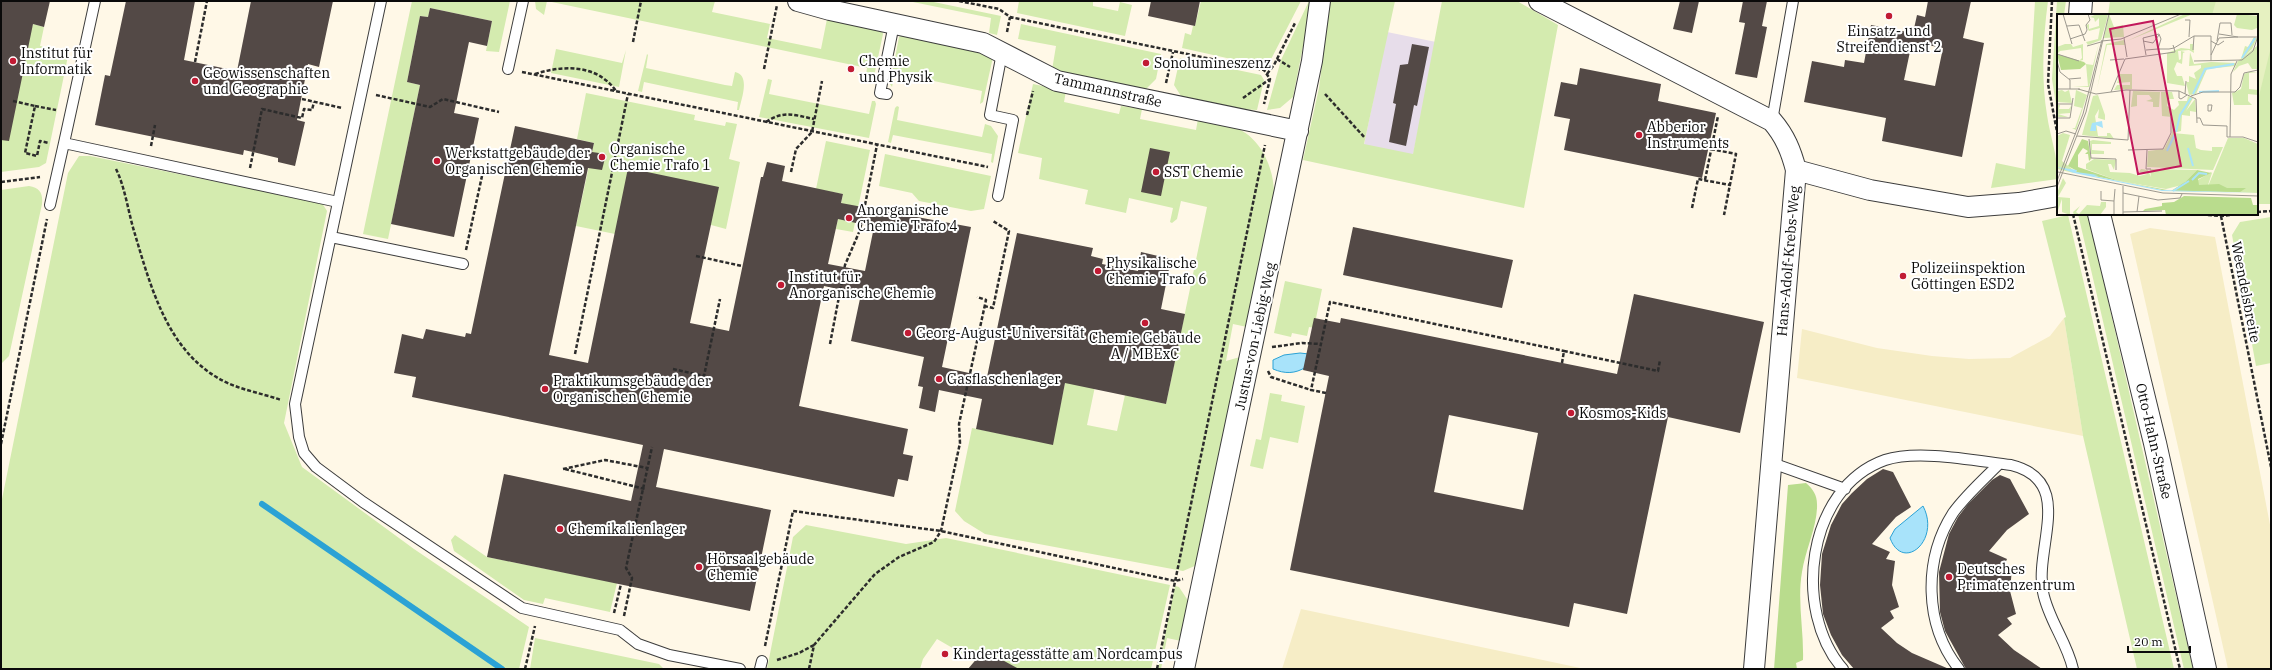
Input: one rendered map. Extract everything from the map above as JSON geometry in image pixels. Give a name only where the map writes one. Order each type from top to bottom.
[{"type":"street","name":"Tammannstraße","points":[[798,1],[830,10],[983,43],[1057,81],[1298,131]]},
{"type":"street","name":"Justus-von-Liebig-Weg","points":[[1184,669],[1298,131],[1312,61],[1320,1]]},
{"type":"street","name":"Hans-Adolf-Krebs-Weg","points":[[1539,1],[1772,121],[1784,136],[1796,170],[1754,669]]},
{"type":"street","points":[[2080,14],[2081,1]]},
{"type":"street","points":[[2088,14],[2089,1]]},
{"type":"street","points":[[1796,170],[1870,190],[1968,207],[2019,203],[2057,196]]},
{"type":"street","name":"Otto-Hahn-Straße","points":[[2099,215],[2155,443],[2205,669]]},
{"type":"lane","points":[[50,205],[95,1]]},
{"type":"lane","points":[[381,1],[295,404],[298,437],[304,453],[316,467],[364,502],[522,608],[620,630],[638,644],[669,655],[740,669]]},
{"type":"lane","points":[[508,69],[523,1]]},
{"type":"lane","points":[[1772,121],[1794,1]]},
{"type":"lane","points":[[887,94],[880,93],[894,24]]},
{"type":"lane","points":[[998,196],[1013,120],[990,115],[1002,53]]},
{"type":"lane","points":[[64,143],[338,202]]},
{"type":"lane","points":[[331,237],[463,264]]},
{"type":"lane","points":[[1837,667],[1816,615],[1812,571],[1815,551],[1822,528],[1833,505],[1845,489],[1866,469],[1881,462],[1895,458],[1928,456],[1999,464],[2025,469],[2039,481],[2048,496],[2049,508],[2042,558],[2041,580],[2047,604],[2069,655],[2073,669]]},
{"type":"lane","points":[[1772,462],[1845,489]]},
{"type":"lane","points":[[1959,669],[1944,644],[1935,618],[1931,590],[1934,562],[1942,535],[1953,514],[1969,494],[1999,464]]},
{"type":"path","points":[[195,62],[207,1]]},
{"type":"path","points":[[633,42],[641,1]]},
{"type":"path","points":[[764,69],[778,1]]},
{"type":"path","points":[[959,1],[999,9],[1010,17],[1264,70],[1270,79],[1263,110],[1269,125],[1157,669]]},
{"type":"path","points":[[2052,1],[2048,84],[2057,132]]},
{"type":"path","points":[[1267,74],[1277,59],[1296,21]]},
{"type":"path","points":[[1162,103],[1173,52]]},
{"type":"path","points":[[1277,59],[1291,67]]},
{"type":"path","points":[[534,74],[553,68],[591,71],[599,74],[616,91]]},
{"type":"path","points":[[508,69],[1003,170]]},
{"type":"path","points":[[1026,122],[1037,71]]},
{"type":"path","points":[[1229,117],[1234,105],[1270,79]]},
{"type":"path","points":[[791,172],[796,149],[812,132],[822,81]]},
{"type":"path","points":[[362,92],[430,107],[443,99],[499,112]]},
{"type":"path","points":[[1324,93],[1365,138]]},
{"type":"path","points":[[575,354],[628,94]]},
{"type":"path","points":[[302,99],[345,109]]},
{"type":"path","points":[[13,101],[57,110]]},
{"type":"path","points":[[247,182],[262,109],[302,118],[304,109],[312,110],[314,102]]},
{"type":"path","points":[[35,106],[25,153],[37,156],[40,141],[64,143]]},
{"type":"path","points":[[766,122],[777,115],[788,114],[814,118]]},
{"type":"path","points":[[1705,180],[1718,116]]},
{"type":"path","points":[[153,137],[155,125]]},
{"type":"path","points":[[830,344],[845,264],[860,230],[877,145]]},
{"type":"path","points":[[1711,149],[1736,154],[1724,215]]},
{"type":"path","points":[[106,152],[117,172],[145,267],[162,314],[179,341],[200,366],[219,378],[295,404]]},
{"type":"path","points":[[463,264],[482,176],[487,168]]},
{"type":"path","points":[[1,182],[44,177],[56,178]]},
{"type":"path","points":[[1692,208],[1698,179],[1730,185]]},
{"type":"path","points":[[1,444],[50,205]]},
{"type":"path","points":[[2258,212],[2271,210]]},
{"type":"path","points":[[2074,215],[2180,669]]},
{"type":"path","points":[[2208,215],[2230,215]]},
{"type":"path","name":"Weendelsbreite","points":[[2221,216],[2271,467]]},
{"type":"path","points":[[984,306],[993,308],[1009,231],[993,221]]},
{"type":"path","points":[[696,256],[742,266]]},
{"type":"path","points":[[977,297],[986,300],[959,424],[960,443],[940,531],[934,542],[899,557],[874,574],[814,645],[799,653],[761,665],[793,511],[940,531],[1175,581],[1204,574]]},
{"type":"path","points":[[673,369],[704,376],[720,299]]},
{"type":"path","points":[[1311,390],[1330,302],[1658,371],[1660,360]]},
{"type":"path","points":[[1286,345],[1312,343],[1320,344]]},
{"type":"path","points":[[1562,363],[1564,351]]},
{"type":"path","points":[[1268,370],[1271,377],[1311,390],[1326,393]]},
{"type":"path","points":[[620,630],[632,578],[626,568],[652,447]]},
{"type":"path","points":[[645,488],[563,469],[605,460],[647,468]]},
{"type":"path","points":[[616,604],[621,584]]},
{"type":"path","points":[[525,669],[538,612]]},
{"type":"path","points":[[809,669],[814,645]]},
{"type":"shaded area","points":[[1387,32],[1436,42],[1413,155],[1364,145]]},
{"type":"shaded area","points":[[2150,228],[2215,237],[2271,530],[2271,669],[2228,669],[2130,234]]},
{"type":"shaded area","points":[[2064,318],[2083,436],[1797,378],[1802,329],[1877,348],[1932,356],[1969,359],[2010,358],[2050,336]]},
{"type":"shaded area","points":[[1301,609],[1585,669],[1282,669]]},
{"type":"green space","points":[[412,1],[510,1],[499,52],[486,51],[492,21],[430,8],[428,17],[420,16],[407,82],[420,85],[388,239],[363,234]]},
{"type":"green space","points":[[535,1],[547,1],[544,15],[536,9]]},
{"type":"green space","points":[[547,1],[715,1],[712,12],[770,24],[767,38],[821,49],[827,19],[882,30],[883,34],[873,81],[865,80],[867,68]]},
{"type":"green space","points":[[908,1],[929,1],[1001,16],[997,35],[989,33],[991,18]]},
{"type":"green space","points":[[1019,1],[1093,1],[1093,6],[1118,11],[1120,2],[1132,5],[1125,36],[1017,13]]},
{"type":"green space","points":[[1201,1],[1301,1],[1267,67],[1182,48],[1185,33],[1191,35],[1193,26],[1195,26]]},
{"type":"green space","points":[[1309,1],[1312,1],[1293,97],[1280,108],[1267,110],[1281,60]]},
{"type":"green space","points":[[1330,1],[1395,1],[1364,144],[1413,154],[1442,1],[1517,1],[1558,25],[1524,208],[1303,160],[1319,88]]},
{"type":"green space","points":[[2035,1],[2048,1],[2043,72],[2047,115],[2057,163],[2057,179],[1991,188],[1996,163],[2025,169]]},
{"type":"green space","points":[[2057,1],[2066,1],[2064,14],[2057,14],[2057,112],[2052,79]]},
{"type":"green space","points":[[2110,1],[2271,1],[2271,204],[2258,204],[2258,14],[2108,14]]},
{"type":"green space","points":[[2216,1],[2262,1],[2271,3],[2271,47],[2258,100],[2258,14],[2212,14]]},
{"type":"green space","points":[[33,24],[44,27],[40,46],[69,51],[46,163],[39,167],[1,172],[1,134]]},
{"type":"green space","points":[[1021,24],[1161,54],[1156,79],[1146,89],[1052,70],[1056,46],[1018,39]]},
{"type":"green space","points":[[903,35],[990,52],[993,57],[983,102],[980,104],[982,91],[895,73],[892,87],[890,84],[899,37]]},
{"type":"green space","points":[[556,49],[622,63],[626,50],[619,87],[551,73]]},
{"type":"green space","points":[[647,54],[646,68],[725,85],[732,86],[735,72],[740,74],[743,78],[744,88],[739,110],[737,110],[738,102],[644,82],[642,92],[638,91]]},
{"type":"green space","points":[[1180,58],[1261,75],[1264,80],[1257,110],[1240,109],[1181,96],[1174,85]]},
{"type":"green space","points":[[768,79],[772,80],[769,94],[869,114],[872,101],[875,101],[876,104],[869,138],[759,117]]},
{"type":"green space","points":[[1033,84],[1066,91],[1064,102],[1119,114],[1121,106],[1142,109],[1140,119],[1196,130],[1198,119],[1231,126],[1242,130],[1251,137],[1264,154],[1269,165],[1274,186],[1274,197],[1247,327],[1233,324],[1226,361],[1240,357],[1197,565],[1183,571],[985,534],[964,521],[955,511],[972,428],[1052,444],[1075,337],[1104,343],[1087,425],[1117,431],[1125,395],[1166,404],[1207,207],[1181,201],[1177,219],[1172,223],[1170,222],[1173,208],[1129,198],[1126,213],[1085,204],[1088,190],[1039,179],[1042,158],[1018,153]]},
{"type":"green space","points":[[586,93],[695,115],[694,120],[725,126],[726,122],[737,124],[729,159],[740,162],[726,229],[711,225],[615,234],[576,226],[594,143],[577,139]]},
{"type":"green space","points":[[897,106],[899,107],[897,120],[982,137],[985,124],[991,126],[998,136],[993,163],[991,162],[992,154],[893,135],[891,143],[888,142],[895,108]]},
{"type":"green space","points":[[826,141],[870,150],[853,232],[836,229],[843,194],[816,189]]},
{"type":"green space","points":[[885,154],[991,176],[984,209],[971,211],[919,201],[912,193],[879,186]]},
{"type":"green space","points":[[79,156],[90,156],[322,203],[327,211],[284,423],[302,467],[414,549],[529,627],[519,669],[1,669],[1,504],[68,173]]},
{"type":"green space","points":[[29,186],[36,188],[40,192],[42,204],[9,356],[1,364],[1,190]]},
{"type":"green space","points":[[2068,215],[2174,669],[2137,669],[2083,436],[2064,318],[2066,317],[2042,221]]},
{"type":"green space","points":[[2078,215],[2088,215],[2193,669],[2184,669]]},
{"type":"green space","points":[[2271,217],[2271,363],[2256,366],[2232,235],[2240,222]]},
{"type":"green space","points":[[1285,281],[1322,289],[1314,328],[1309,327],[1307,336],[1292,333],[1291,337],[1274,333]]},
{"type":"green space","points":[[1270,393],[1282,395],[1281,401],[1305,406],[1298,443],[1270,437],[1263,469],[1250,466],[1256,439],[1261,440]]},
{"type":"green space","points":[[1806,483],[1814,492],[1817,512],[1802,572],[1800,605],[1803,660],[1796,663],[1797,669],[1774,669],[1788,485]]},
{"type":"green space","points":[[806,525],[906,544],[946,538],[1170,585],[1151,669],[1019,669],[975,661],[937,639],[923,659],[920,669],[767,669],[793,537]]},
{"type":"green space","points":[[455,535],[487,557],[617,583],[610,612],[545,598],[543,604],[524,600],[454,551],[451,540]]},
{"type":"green space","points":[[1175,586],[1179,587],[1189,602],[1181,641],[1167,638],[1161,669],[1158,669]]},
{"type":"green space","points":[[535,638],[659,664],[664,669],[530,669]]},
{"type":"water","points":[[1300,353],[1309,354],[1306,367],[1298,371],[1290,372],[1282,372],[1273,369],[1273,360],[1284,355]]},
{"type":"water","points":[[1923,506],[1927,519],[1927,530],[1924,540],[1918,548],[1911,552],[1903,553],[1896,548],[1890,538],[1895,529]]},
{"type":"building","name":"Institut für Informatik","points":[[1,1],[50,1],[44,27],[33,24],[9,141],[1,140]]},
{"type":"building","name":"Geowissenschaften und Geographie","points":[[126,1],[195,1],[184,60],[237,71],[251,1],[333,1],[319,67],[308,64],[297,120],[305,122],[295,166],[278,162],[278,158],[244,150],[243,155],[95,125],[105,75],[110,76]]},
{"type":"building","points":[[1151,1],[1200,1],[1195,26],[1148,16]]},
{"type":"building","points":[[1680,1],[1699,1],[1692,33],[1673,29]]},
{"type":"building","points":[[1743,1],[1767,1],[1762,26],[1767,27],[1757,78],[1735,74],[1745,23],[1739,22]]},
{"type":"building","points":[[1928,1],[1971,1],[1963,38],[1984,43],[1962,157],[1882,141],[1886,118],[1804,102],[1812,61],[1844,67],[1845,60],[1864,63],[1871,25],[1913,33],[1917,15],[1925,17]],"holes":[[[1912,42],[1943,48],[1935,86],[1904,80]]]},
{"type":"building","points":[[430,8],[492,21],[487,46],[469,42],[454,113],[479,118],[454,237],[391,224],[420,85],[407,82],[420,16],[428,17]]},
{"type":"building","points":[[1412,44],[1429,47],[1417,106],[1414,105],[1406,146],[1389,142],[1396,104],[1393,103],[1400,65],[1408,64]]},
{"type":"building","name":"Abberior Instruments","points":[[1580,68],[1661,84],[1658,101],[1716,113],[1702,178],[1564,150],[1570,119],[1554,116],[1561,82],[1577,85]]},
{"type":"building","points":[[515,126],[594,143],[592,152],[606,154],[602,170],[588,168],[549,355],[588,363],[628,168],[719,187],[690,323],[729,331],[761,177],[763,177],[767,162],[785,166],[782,181],[843,194],[841,203],[971,227],[942,367],[987,377],[1017,233],[1093,248],[1091,256],[1103,259],[1102,264],[1138,271],[1141,252],[1171,259],[1161,309],[1185,314],[1166,404],[1065,383],[1053,445],[976,429],[982,399],[939,390],[935,412],[919,408],[923,387],[918,386],[924,357],[851,341],[861,294],[824,286],[799,406],[908,429],[903,454],[913,456],[908,481],[898,479],[894,497],[664,449],[656,487],[771,510],[750,611],[487,557],[504,474],[631,501],[643,445],[412,397],[416,377],[394,373],[402,334],[423,339],[426,329],[465,337],[466,333],[471,334]],"holes":[[[838,219],[874,227],[865,271],[828,264]]]},
{"type":"building","name":"SST Chemie","points":[[1150,148],[1170,152],[1161,196],[1141,192]]},
{"type":"building","points":[[1353,227],[1513,260],[1502,308],[1343,275]]},
{"type":"building","points":[[1634,294],[1764,322],[1740,433],[1668,417],[1627,614],[1574,603],[1569,627],[1290,570],[1329,376],[1303,370],[1314,318],[1340,323],[1341,318],[1617,374]],"holes":[[[1449,415],[1538,433],[1523,510],[1434,492]]]},
{"type":"building","points":[[1883,469],[1893,472],[1911,507],[1896,517],[1872,544],[1890,552],[1886,559],[1895,561],[1892,585],[1899,607],[1890,611],[1894,618],[1881,628],[1897,643],[1912,653],[1949,669],[1854,669],[1842,655],[1831,635],[1823,614],[1820,585],[1822,554],[1831,525],[1842,504],[1852,493],[1867,479]]},
{"type":"building","points":[[2000,475],[2010,479],[2029,514],[2007,530],[1989,551],[2007,559],[2004,566],[2012,568],[2010,591],[2016,614],[2007,618],[2012,624],[1998,635],[2014,650],[2042,669],[1966,669],[1945,631],[1940,612],[1939,572],[1949,534],[1958,517],[1968,504],[1992,480]]},
{"type":"building","points":[[984,650],[1019,669],[968,669]]},
{"type":"waterway","points":[[262,504],[502,669]]},
{"type":"place","name":"Einsatz- und Streifendienst 2","points":[[1889,16]]},
{"type":"place","name":"Institut für Informatik","points":[[13,61]]},
{"type":"place","name":"Sonolumineszenz","points":[[1146,63]]},
{"type":"place","name":"Chemie und Physik","points":[[851,69]]},
{"type":"place","name":"Geowissenschaften und Geographie","points":[[195,81]]},
{"type":"place","name":"Abberior Instruments","points":[[1639,135]]},
{"type":"place","name":"Organische Chemie Trafo 1","points":[[602,157]]},
{"type":"place","name":"Werkstattgebäude der Organischen Chemie","points":[[437,161]]},
{"type":"place","name":"SST Chemie","points":[[1156,172]]},
{"type":"place","name":"Anorganische Chemie Trafo 4","points":[[849,218]]},
{"type":"place","name":"Physikalische Chemie Trafo 6","points":[[1098,271]]},
{"type":"place","name":"Polizeiinspektion Göttingen ESD2","points":[[1903,276]]},
{"type":"place","name":"Institut für Anorganische Chemie","points":[[781,285]]},
{"type":"place","name":"Chemie Gebäude A / MBExC","points":[[1145,323]]},
{"type":"place","name":"Georg-August-Universität","points":[[908,333]]},
{"type":"place","name":"Gasflaschenlager","points":[[939,379]]},
{"type":"place","name":"Praktikumsgebäude der Organischen Chemie","points":[[545,389]]},
{"type":"place","name":"Kosmos-Kids","points":[[1571,413]]},
{"type":"place","name":"Chemikalienlager","points":[[560,529]]},
{"type":"place","name":"Hörsaalgebäude Chemie","points":[[699,567]]},
{"type":"place","name":"Deutsches Primatenzentrum","points":[[1949,577]]},
{"type":"place","name":"Kindertagesstätte am Nordcampus","points":[[945,654]]}]
